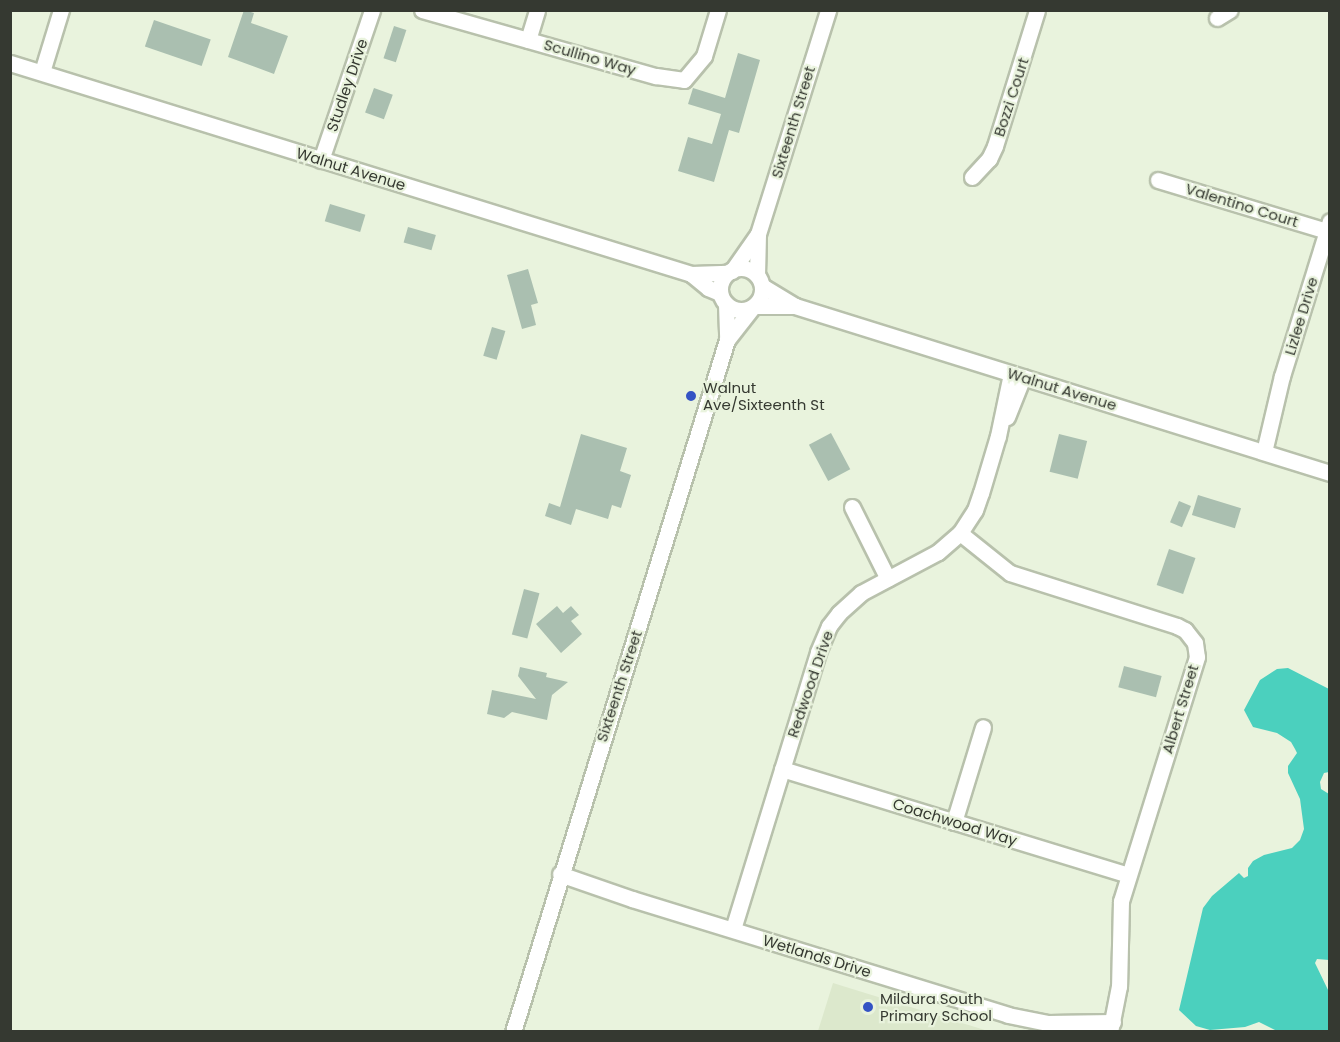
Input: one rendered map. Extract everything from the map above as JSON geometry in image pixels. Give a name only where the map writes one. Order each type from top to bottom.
[{"type":"street","points":[[42,72],[61,10]]},
{"type":"street","name":"Studley Drive","points":[[321,160],[372,10]]},
{"type":"street","name":"Scullino Way","points":[[422,10],[656,76],[684,80],[704,56],[718,10]]},
{"type":"street","points":[[528,40],[537,10]]},
{"type":"street","name":"Sixteenth Street","points":[[730,272],[758,234],[828,10]]},
{"type":"street","name":"Bozzi Court","points":[[972,177],[989,159],[995,146],[1037,10]]},
{"type":"street","name":"Walnut Avenue","points":[[10,63],[691,274],[730,272]]},
{"type":"street","name":"Valentino Court","points":[[1158,180],[1328,226]]},
{"type":"street","name":"Lizlee Drive","points":[[1259,450],[1328,226]]},
{"type":"street","name":"Sixteenth Street","points":[[758,234],[760,281]]},
{"type":"street","points":[[745,268],[760,281],[759,301],[753,307],[737,310],[723,298],[723,278],[730,272],[745,268]]},
{"type":"street","name":"Walnut Avenue","points":[[691,274],[723,298]]},
{"type":"street","name":"Walnut Avenue","points":[[760,281],[795,306],[1329,473]]},
{"type":"street","name":"Sixteenth Street","points":[[723,298],[727,340]]},
{"type":"street","name":"Walnut Avenue","points":[[753,307],[795,306]]},
{"type":"street","name":"Sixteenth Street","points":[[513,1032],[727,340],[753,307]]},
{"type":"street","name":"Redwood Drive","points":[[733,929],[818,652],[829,626],[850,601],[938,552],[960,533],[975,510],[998,436],[1014,403],[1017,375]]},
{"type":"street","points":[[852,507],[888,579]]},
{"type":"street","name":"Albert Street","points":[[960,533],[1010,573],[1177,626],[1185,630],[1194,644],[1197,657],[1128,875],[1119,916],[1119,986],[1111,1027]]},
{"type":"street","points":[[954,822],[983,727]]},
{"type":"street","name":"Coachwood Way","points":[[782,769],[1128,875]]},
{"type":"street","name":"Wetlands Drive","points":[[560,874],[1031,1021],[1111,1027]]},
{"type":"shaded area","name":"Mildura South Primary School","points":[[833,983],[988,1031],[818,1031]]},
{"type":"water","points":[[1288,668],[1329,689],[1329,772],[1324,773],[1320,782],[1321,789],[1329,794],[1329,960],[1317,959],[1315,963],[1329,992],[1329,1031],[1277,1031],[1259,1022],[1245,1027],[1210,1030],[1196,1026],[1179,1010],[1203,908],[1212,896],[1239,873],[1244,878],[1248,876],[1248,868],[1253,861],[1264,855],[1292,848],[1300,840],[1304,829],[1300,799],[1288,773],[1288,766],[1297,753],[1295,749],[1291,742],[1277,733],[1253,727],[1244,710],[1260,680],[1277,669]]},
{"type":"building","points":[[244,10],[254,13],[251,23],[288,36],[274,74],[228,57]]},
{"type":"building","points":[[154,20],[211,40],[202,66],[145,46]]},
{"type":"building","points":[[394,26],[406,30],[396,62],[383,58]]},
{"type":"building","points":[[738,53],[760,60],[739,133],[729,130],[714,182],[678,171],[688,137],[712,144],[721,114],[688,104],[693,88],[725,98]]},
{"type":"building","points":[[374,88],[393,95],[384,119],[365,112]]},
{"type":"building","points":[[330,204],[365,215],[360,232],[325,221]]},
{"type":"building","points":[[408,227],[436,235],[431,250],[404,242]]},
{"type":"building","points":[[528,269],[538,303],[531,305],[536,325],[522,329],[507,275]]},
{"type":"building","points":[[492,327],[505,331],[497,360],[483,356]]},
{"type":"building","points":[[831,433],[850,469],[828,481],[809,445]]},
{"type":"building","points":[[581,434],[627,448],[620,471],[631,475],[621,508],[612,505],[608,519],[576,509],[571,525],[545,516],[549,503],[560,507]]},
{"type":"building","points":[[1059,434],[1087,441],[1078,479],[1050,472]]},
{"type":"building","points":[[1198,495],[1241,508],[1235,528],[1192,515]]},
{"type":"building","points":[[1179,501],[1191,506],[1182,527],[1170,522]]},
{"type":"building","points":[[1169,549],[1195,558],[1183,594],[1157,585]]},
{"type":"building","points":[[524,589],[539,593],[527,639],[512,634]]},
{"type":"building","points":[[557,606],[563,613],[571,606],[579,615],[571,621],[582,634],[561,653],[536,624]]},
{"type":"building","points":[[1124,666],[1162,676],[1156,697],[1118,687]]},
{"type":"building","points":[[520,667],[547,673],[546,677],[568,682],[552,695],[547,720],[512,712],[504,718],[487,714],[492,690],[536,699],[518,676]]},
{"type":"place","name":"Walnut Ave/Sixteenth St","points":[[691,396]]},
{"type":"place","name":"Mildura South Primary School","points":[[868,1007]]}]
